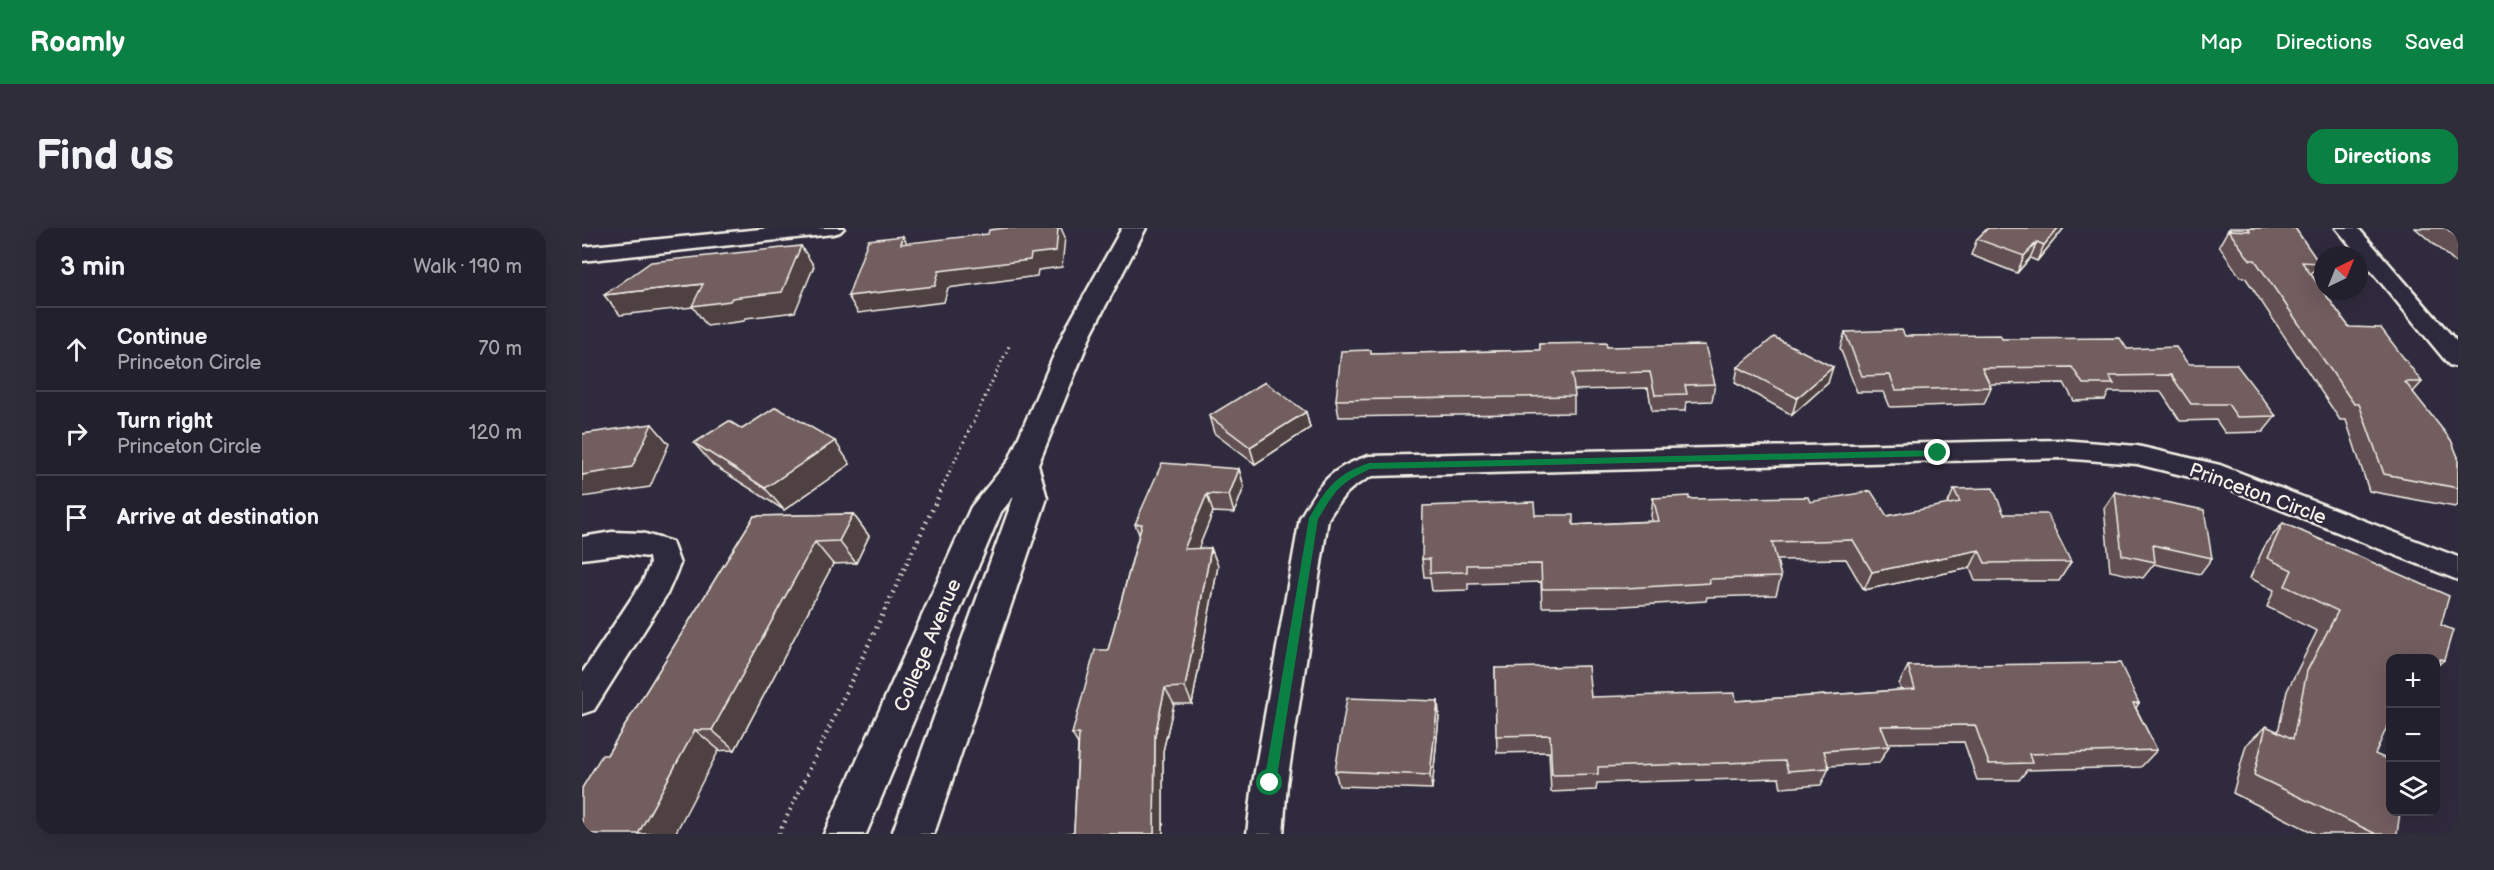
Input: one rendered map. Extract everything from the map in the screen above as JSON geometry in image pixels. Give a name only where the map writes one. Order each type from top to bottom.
[{"type":"main road","name":"College Avenue","points":[[844,834],[987,507],[1022,465],[1078,332],[1134,228]]},
{"type":"main road","points":[[913,834],[1031,498],[1022,465]]},
{"type":"street","points":[[585,254],[616,228]]},
{"type":"street","points":[[585,254],[833,228]]},
{"type":"street","points":[[2347,228],[2458,359]]},
{"type":"street","name":"Princeton Circle","points":[[1265,834],[1270,783],[1314,518],[1330,492],[1343,478],[1369,466],[2061,449],[2137,455],[2220,475],[2458,569]]},
{"type":"street","points":[[582,548],[615,542],[646,543],[662,550],[665,564],[656,586],[582,700]]},
{"type":"path","points":[[779,834],[1010,344]]},
{"type":"building","points":[[1058,228],[1056,251],[1031,254],[1030,260],[939,271],[935,286],[848,296],[868,240],[903,236],[901,244],[988,234],[989,230]]},
{"type":"building","points":[[1988,228],[2058,228],[2044,245],[2037,242],[2024,256],[1977,239]]},
{"type":"building","points":[[2248,228],[2295,228],[2314,256],[2314,263],[2302,262],[2314,279],[2314,300],[2329,300],[2349,327],[2381,328],[2422,382],[2405,382],[2451,440],[2458,457],[2458,488],[2384,474],[2359,404],[2354,404],[2255,260],[2250,260],[2228,230],[2250,231]]},
{"type":"building","points":[[2446,228],[2458,228],[2458,238]]},
{"type":"building","points":[[801,246],[782,292],[692,306],[703,284],[604,295],[651,262]]},
{"type":"building","points":[[1902,330],[1905,336],[2000,335],[2002,339],[2120,338],[2127,349],[2176,347],[2188,364],[2236,364],[2276,416],[2237,417],[2228,404],[2191,404],[2171,375],[2109,376],[2114,384],[2083,384],[2072,367],[1982,368],[1991,387],[1896,390],[1890,375],[1862,376],[1845,332]]},
{"type":"building","points":[[1774,337],[1833,367],[1797,398],[1738,367]]},
{"type":"building","points":[[1606,343],[1607,347],[1705,345],[1715,384],[1685,385],[1687,394],[1655,395],[1650,372],[1572,374],[1575,396],[1336,400],[1341,351],[1371,350],[1371,354],[1540,350],[1540,344]]},
{"type":"building","points":[[1265,382],[1306,412],[1250,447],[1209,416]]},
{"type":"building","points":[[776,407],[835,441],[765,488],[694,443],[729,421],[742,429]]},
{"type":"building","points":[[652,424],[632,467],[582,475],[582,434]]},
{"type":"building","points":[[1162,463],[1239,469],[1229,495],[1207,494],[1184,549],[1211,548],[1185,687],[1165,688],[1155,735],[1154,834],[1064,834],[1074,832],[1079,734],[1072,734],[1095,650],[1108,650],[1142,524],[1135,524]]},
{"type":"building","points":[[1993,488],[2004,514],[2047,514],[2071,562],[1985,563],[1979,550],[1872,572],[1853,540],[1772,542],[1781,577],[1709,579],[1710,583],[1626,588],[1542,589],[1541,564],[1467,565],[1467,572],[1430,573],[1430,559],[1422,559],[1423,506],[1534,502],[1535,515],[1573,515],[1573,525],[1659,521],[1653,498],[1808,497],[1810,502],[1871,491],[1887,516],[1960,502],[1954,489]]},
{"type":"building","points":[[2115,492],[2204,510],[2212,558],[2153,545],[2155,562],[2122,555]]},
{"type":"building","points":[[853,514],[839,541],[815,542],[712,730],[695,730],[638,834],[582,834],[582,788],[602,755],[607,755],[754,516]]},
{"type":"building","points":[[2283,523],[2449,596],[2441,625],[2453,630],[2444,660],[2440,659],[2440,654],[2386,654],[2386,729],[2375,754],[2386,759],[2386,816],[2399,816],[2397,834],[2376,834],[2254,775],[2266,726],[2293,739],[2307,671],[2338,611],[2285,586],[2292,570],[2267,558]]},
{"type":"building","points":[[2120,663],[2139,703],[2133,703],[2157,750],[2029,754],[2032,763],[1989,764],[1975,725],[1881,726],[1889,746],[1824,751],[1829,768],[1788,771],[1785,761],[1598,767],[1598,774],[1552,775],[1550,735],[1496,736],[1495,668],[1588,666],[1591,697],[1735,693],[1736,701],[1915,689],[1908,666]]},
{"type":"building","points":[[1347,698],[1438,701],[1430,775],[1335,771]]},
{"type":"route","points":[[1270,783],[1314,518],[1330,492],[1343,478],[1369,466],[1938,453]]}]
